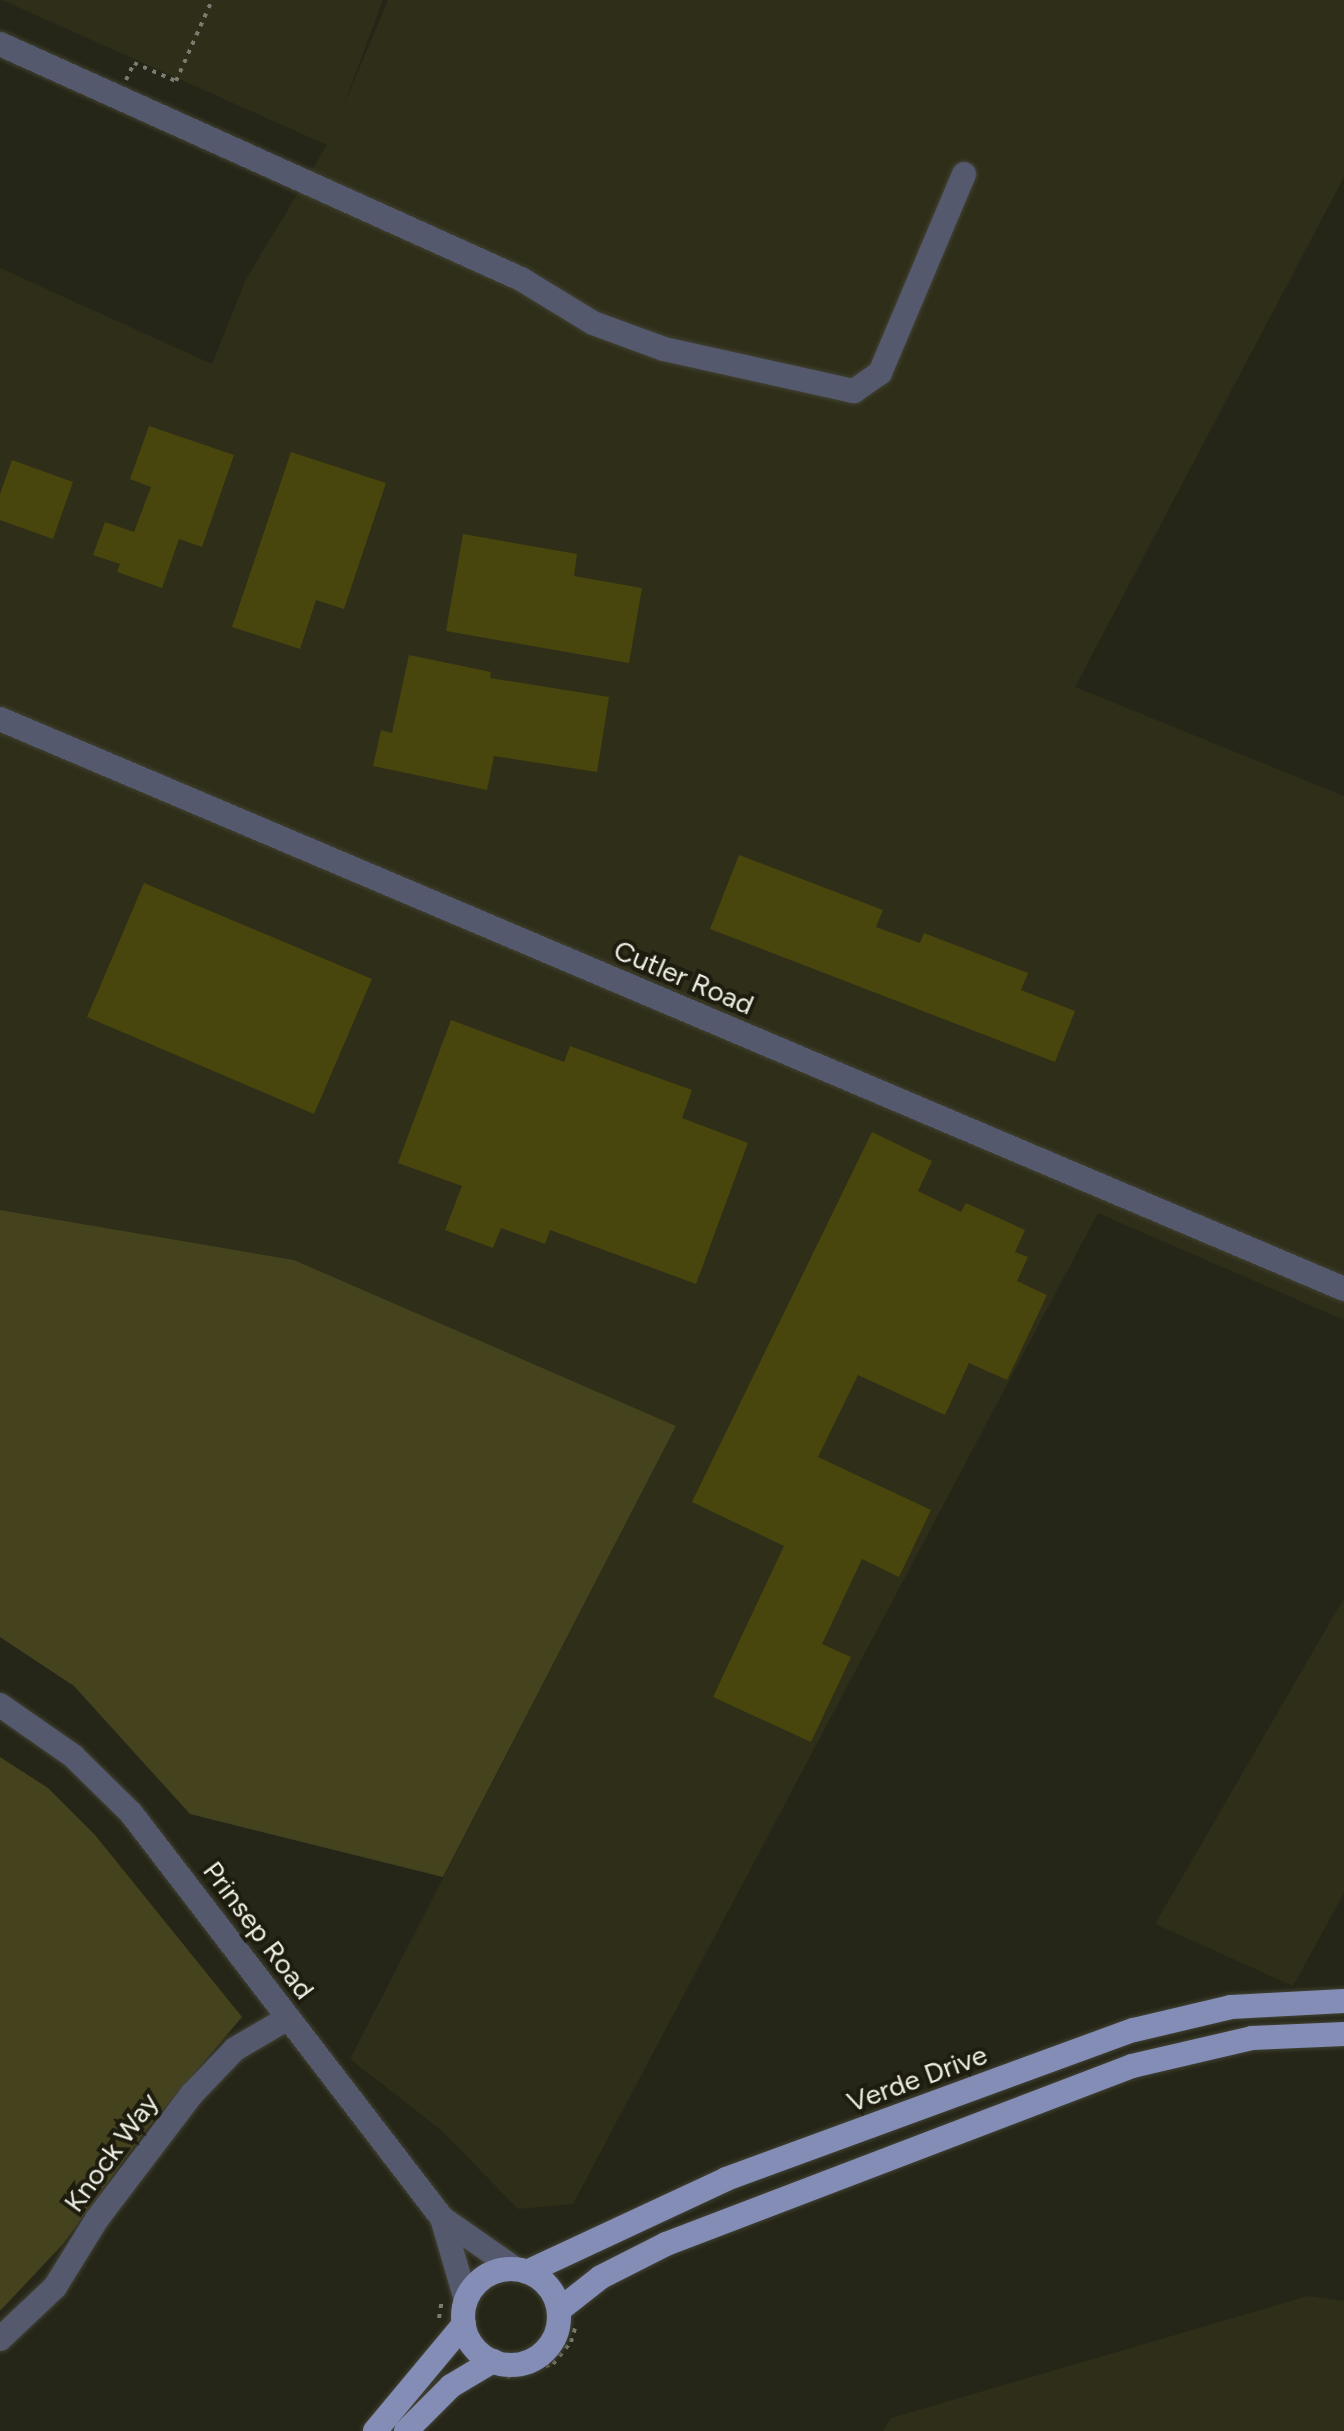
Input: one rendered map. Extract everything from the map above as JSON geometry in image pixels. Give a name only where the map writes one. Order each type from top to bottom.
[{"type":"main road","name":"Verde Drive","points":[[521,2270],[726,2179],[1134,2030],[1231,2007],[1344,2001]]},
{"type":"main road","points":[[406,2431],[451,2386],[539,2355],[570,2310],[601,2277],[666,2244],[1132,2066],[1252,2038],[1344,2034]]},
{"type":"main road","points":[[375,2431],[465,2312],[490,2273],[521,2270],[548,2286],[570,2310]]},
{"type":"main road","points":[[465,2312],[474,2346],[497,2369]]},
{"type":"street","points":[[0,44],[521,279],[593,323],[664,349],[854,391],[880,373],[964,174]]},
{"type":"street","name":"Cutler Road","points":[[0,719],[1344,1289]]},
{"type":"street","name":"Prinsep Road","points":[[0,1705],[73,1756],[131,1813],[442,2218],[521,2270]]},
{"type":"street","name":"Knock Way","points":[[0,2339],[55,2287],[97,2219],[192,2094],[235,2049],[288,2018]]},
{"type":"street","name":"Prinsep Road","points":[[442,2218],[465,2312]]},
{"type":"path","points":[[119,97],[134,63],[176,81],[212,0]]},
{"type":"path","points":[[438,2325],[442,2293]]},
{"type":"path","points":[[497,2369],[553,2364],[571,2342],[570,2310]]},
{"type":"shaded area","points":[[2,0],[383,0],[343,107],[388,0],[1344,0],[1344,177],[1075,687],[1344,796],[1344,1320],[1098,1213],[573,2204],[518,2209],[441,2130],[350,2059],[676,1426],[294,1260],[0,1210],[0,268],[212,364],[246,279],[327,145]]},
{"type":"shaded area","points":[[0,1210],[294,1260],[676,1426],[443,1877],[190,1814],[74,1686],[0,1637]]},
{"type":"shaded area","points":[[1344,1598],[1344,1893],[1293,1986],[1155,1924]]},
{"type":"shaded area","points":[[0,1757],[48,1788],[95,1835],[242,2017],[146,2130],[63,2244],[0,2311]]},
{"type":"shaded area","points":[[1308,2296],[1344,2301],[1344,2431],[883,2431],[891,2418]]},
{"type":"building","points":[[149,426],[234,455],[202,547],[179,539],[162,588],[117,572],[120,564],[93,555],[105,522],[134,532],[151,487],[130,479]]},
{"type":"building","points":[[291,452],[386,483],[344,609],[316,600],[300,649],[232,627]]},
{"type":"building","points":[[12,460],[73,482],[53,539],[0,520],[0,494]]},
{"type":"building","points":[[463,534],[577,554],[574,576],[642,588],[629,663],[446,631]]},
{"type":"building","points":[[409,655],[491,672],[490,678],[609,697],[597,772],[494,756],[487,790],[373,766],[381,730],[392,733]]},
{"type":"building","points":[[739,855],[883,910],[876,927],[920,943],[924,933],[1028,973],[1021,990],[1075,1011],[1055,1062],[710,929]]},
{"type":"building","points":[[144,883],[372,979],[314,1114],[87,1017]]},
{"type":"building","points":[[451,1020],[564,1062],[570,1046],[692,1090],[682,1118],[748,1143],[696,1284],[550,1230],[545,1244],[501,1228],[493,1248],[445,1230],[462,1186],[398,1163]]},
{"type":"building","points":[[872,1132],[932,1161],[918,1191],[961,1212],[966,1203],[1025,1230],[1015,1252],[1028,1257],[1017,1281],[1047,1295],[1007,1380],[969,1363],[945,1415],[858,1375],[818,1457],[931,1510],[899,1577],[862,1559],[822,1644],[851,1657],[811,1742],[713,1697],[784,1546],[692,1502]]}]
